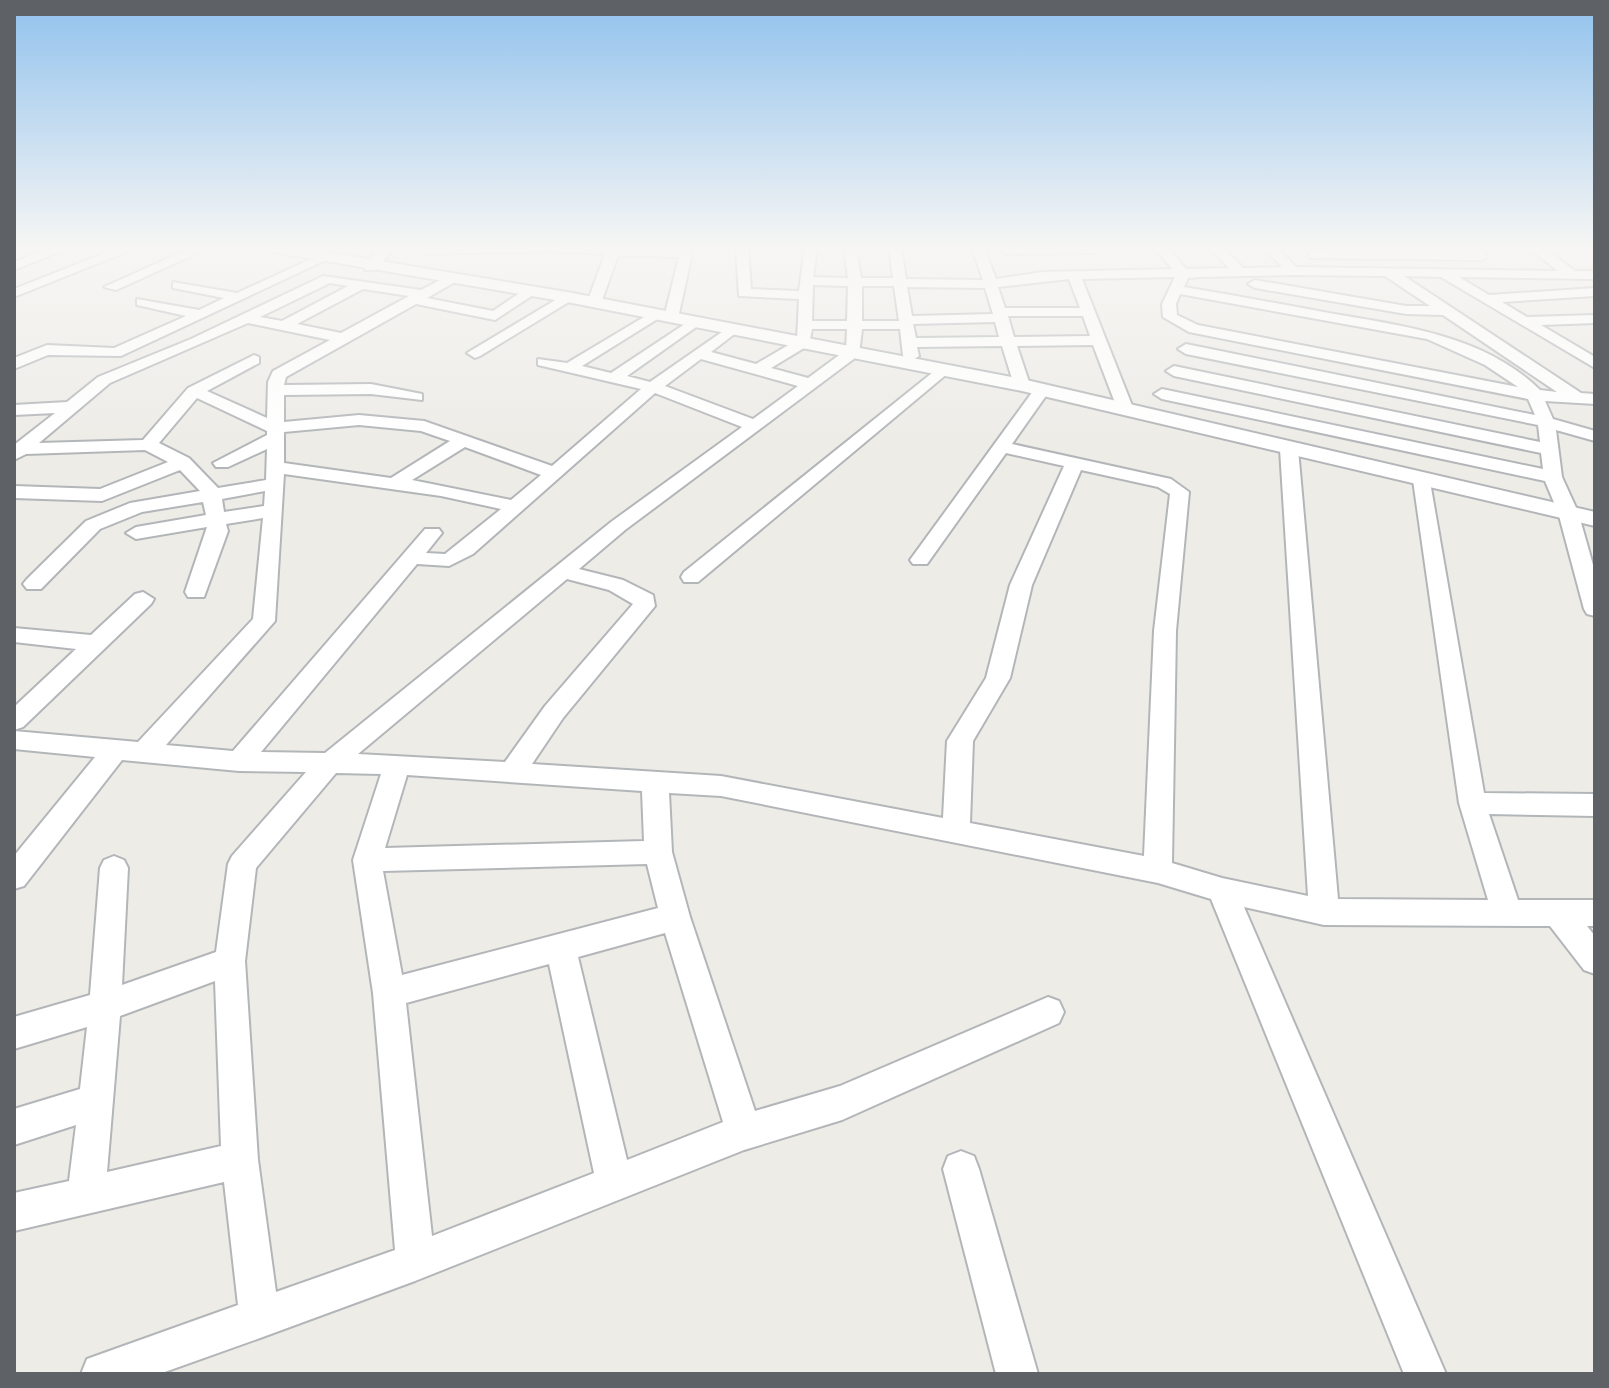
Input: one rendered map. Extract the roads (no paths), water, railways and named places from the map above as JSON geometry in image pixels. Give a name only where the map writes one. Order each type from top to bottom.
[{"type":"street","points":[[193,313],[199,314]]},
{"type":"street","points":[[14,364],[47,350],[116,353],[202,313]]},
{"type":"street","points":[[17,452],[67,407],[115,374],[196,342],[257,313]]},
{"type":"street","points":[[285,325],[305,313]]},
{"type":"street","points":[[277,382],[343,338],[388,313]]},
{"type":"street","points":[[475,353],[541,313]]},
{"type":"street","points":[[642,313],[732,329],[805,333],[853,325],[1066,313]]},
{"type":"street","points":[[569,368],[663,317],[665,313]]},
{"type":"street","points":[[805,313],[805,333]]},
{"type":"street","points":[[854,313],[854,352]]},
{"type":"street","points":[[905,313],[911,343],[911,364]]},
{"type":"street","points":[[1089,313],[1125,408]]},
{"type":"street","points":[[1171,313],[1170,317],[1194,329],[1535,395],[1587,399]]},
{"type":"street","points":[[1271,313],[1421,350],[1490,362]]},
{"type":"street","points":[[1308,313],[1431,335],[1490,362],[1522,382],[1535,395],[1546,422],[1553,477],[1588,563],[1595,609]]},
{"type":"street","points":[[1449,313],[1587,399]]},
{"type":"street","points":[[1511,313],[1595,363]]},
{"type":"street","points":[[1000,315],[1022,385]]},
{"type":"street","points":[[246,318],[343,338]]},
{"type":"street","points":[[1525,321],[1595,319]]},
{"type":"street","points":[[614,378],[694,322]]},
{"type":"street","points":[[413,558],[449,560],[466,550],[653,387],[732,329]]},
{"type":"street","points":[[1159,416],[1162,394],[1194,329]]},
{"type":"street","points":[[805,333],[854,352],[1125,408],[1595,519]]},
{"type":"street","points":[[759,369],[805,333]]},
{"type":"street","points":[[158,334],[254,360],[277,382],[371,389],[416,397]]},
{"type":"street","points":[[911,343],[1100,340]]},
{"type":"street","points":[[1186,349],[1546,422],[1595,436]]},
{"type":"street","points":[[1577,352],[1595,351]]},
{"type":"street","points":[[260,1318],[240,1160],[230,961],[242,864],[328,765],[618,526],[854,352]]},
{"type":"street","points":[[698,353],[810,384]]},
{"type":"street","points":[[148,445],[194,391],[254,360]]},
{"type":"street","points":[[543,362],[653,387],[756,426]]},
{"type":"street","points":[[691,577],[942,370]]},
{"type":"street","points":[[1174,371],[1549,449]]},
{"type":"street","points":[[144,752],[264,621],[275,476],[277,382]]},
{"type":"street","points":[[920,560],[1042,390]]},
{"type":"street","points":[[194,391],[275,433]]},
{"type":"street","points":[[1162,394],[1553,477]]},
{"type":"street","points":[[14,410],[67,407]]},
{"type":"street","points":[[222,463],[275,433],[378,420],[424,426],[554,473]]},
{"type":"street","points":[[395,483],[464,440]]},
{"type":"street","points":[[17,452],[148,445],[183,462],[211,492],[218,520],[218,531],[196,592]]},
{"type":"street","points":[[999,446],[1164,483],[1180,492],[1165,631],[1158,871]]},
{"type":"street","points":[[1289,449],[1324,912]]},
{"type":"street","points":[[14,492],[102,495],[183,462]]},
{"type":"street","points":[[956,830],[960,741],[998,678],[1021,585],[1074,464]]},
{"type":"street","points":[[34,584],[93,525],[148,503],[275,476],[395,483],[515,507]]},
{"type":"street","points":[[1422,480],[1472,803],[1508,915]]},
{"type":"street","points":[[136,533],[273,510]]},
{"type":"street","points":[[239,761],[432,533]]},
{"type":"street","points":[[512,772],[554,712],[644,606],[645,600],[631,591],[563,571]]},
{"type":"street","points":[[14,721],[143,599]]},
{"type":"street","points":[[14,635],[94,643]]},
{"type":"street","points":[[14,740],[239,761],[397,765],[655,780],[761,792],[956,830],[1158,871],[1222,890],[1324,912],[1595,913]]},
{"type":"street","points":[[14,877],[116,749]]},
{"type":"street","points":[[397,765],[367,860],[389,993],[415,1262]]},
{"type":"street","points":[[655,780],[658,852],[675,917],[744,1132]]},
{"type":"street","points":[[1472,803],[1595,805]]},
{"type":"street","points":[[367,860],[658,852]]},
{"type":"street","points":[[86,1197],[105,1006],[114,868]]},
{"type":"street","points":[[1222,890],[1425,1374]]},
{"type":"street","points":[[1559,914],[1595,960]]},
{"type":"street","points":[[389,993],[675,917]]},
{"type":"street","points":[[560,947],[614,1182]]},
{"type":"street","points":[[14,1033],[105,1006],[230,961]]},
{"type":"street","points":[[102,1374],[415,1262],[744,1132],[842,1103],[1048,1012]]},
{"type":"street","points":[[14,1127],[95,1102]]},
{"type":"street","points":[[14,1212],[240,1160]]},
{"type":"street","points":[[961,1169],[1017,1374]]}]
